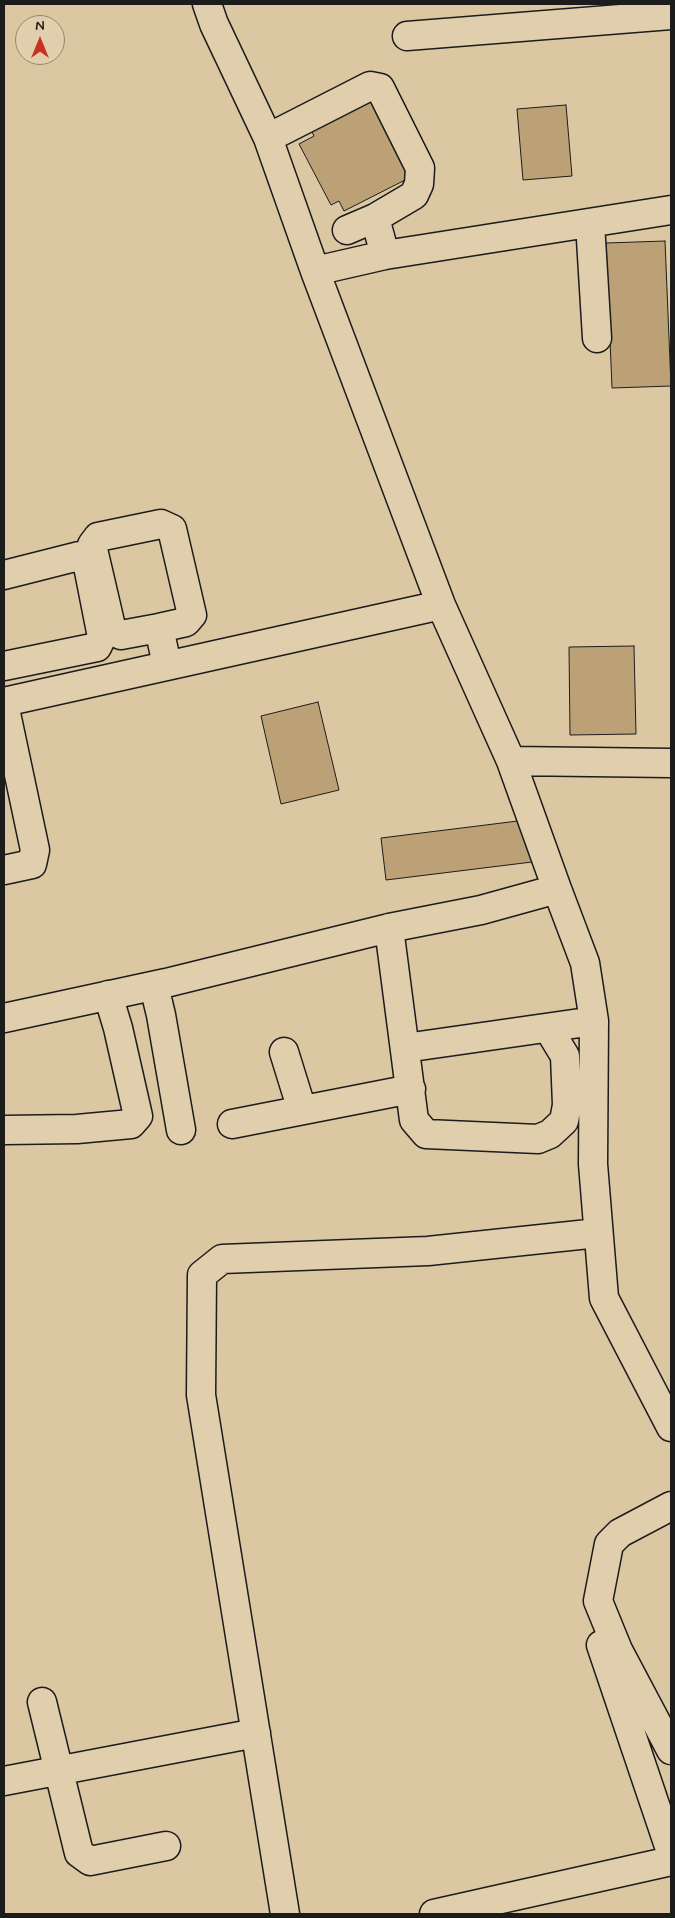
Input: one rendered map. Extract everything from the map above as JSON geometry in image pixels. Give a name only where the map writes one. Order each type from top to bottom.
[{"type":"street","points":[[206,4],[268,138],[315,271],[440,604],[511,761],[585,963],[594,1021],[594,1164],[604,1298],[668,1412]]},
{"type":"street","points":[[407,36],[671,15]]},
{"type":"street","points":[[268,138],[370,86],[380,88],[420,168],[419,184],[414,195],[375,218],[347,230]]},
{"type":"street","points":[[315,271],[384,254],[671,210]]},
{"type":"street","points":[[375,218],[384,254]]},
{"type":"street","points":[[590,223],[597,338]]},
{"type":"street","points":[[161,524],[172,529],[192,615],[186,622],[159,628],[121,635],[112,631],[92,545],[98,537],[161,524]]},
{"type":"street","points":[[4,576],[79,556],[88,566],[102,637],[97,647],[4,666]]},
{"type":"street","points":[[4,870],[32,864],[35,850],[5,713],[168,665],[440,604]]},
{"type":"street","points":[[159,628],[168,665]]},
{"type":"street","points":[[511,761],[671,763]]},
{"type":"street","points":[[4,1018],[154,986],[389,928],[481,910],[557,889]]},
{"type":"street","points":[[389,928],[414,1120],[426,1134],[538,1139],[550,1134],[564,1121],[567,1105],[566,1056],[548,1028]]},
{"type":"street","points":[[154,986],[161,1015],[181,1130]]},
{"type":"street","points":[[4,1130],[77,1129],[131,1124],[138,1116],[118,1028],[108,995]]},
{"type":"street","points":[[405,1048],[594,1021]]},
{"type":"street","points":[[284,1052],[302,1110]]},
{"type":"street","points":[[232,1124],[411,1089]]},
{"type":"street","points":[[285,1914],[201,1395],[202,1276],[222,1259],[428,1252],[598,1233]]},
{"type":"street","points":[[671,1506],[620,1533],[609,1544],[598,1602],[618,1650],[671,1750]]},
{"type":"street","points":[[588,1607],[671,1852]]},
{"type":"street","points":[[42,1702],[79,1853],[90,1861],[166,1846]]},
{"type":"street","points":[[4,1781],[256,1733]]},
{"type":"street","points":[[434,1914],[671,1861]]},
{"type":"building","points":[[375,95],[403,149],[402,163],[409,178],[344,211],[339,201],[331,205],[299,144],[314,136],[310,128]]},
{"type":"building","points":[[566,105],[572,176],[523,180],[517,109]]},
{"type":"building","points":[[665,241],[671,386],[612,388],[606,243]]},
{"type":"building","points":[[634,646],[636,734],[570,735],[569,647]]},
{"type":"building","points":[[318,702],[339,790],[281,804],[261,716]]},
{"type":"building","points":[[526,820],[532,862],[386,880],[381,838]]}]
